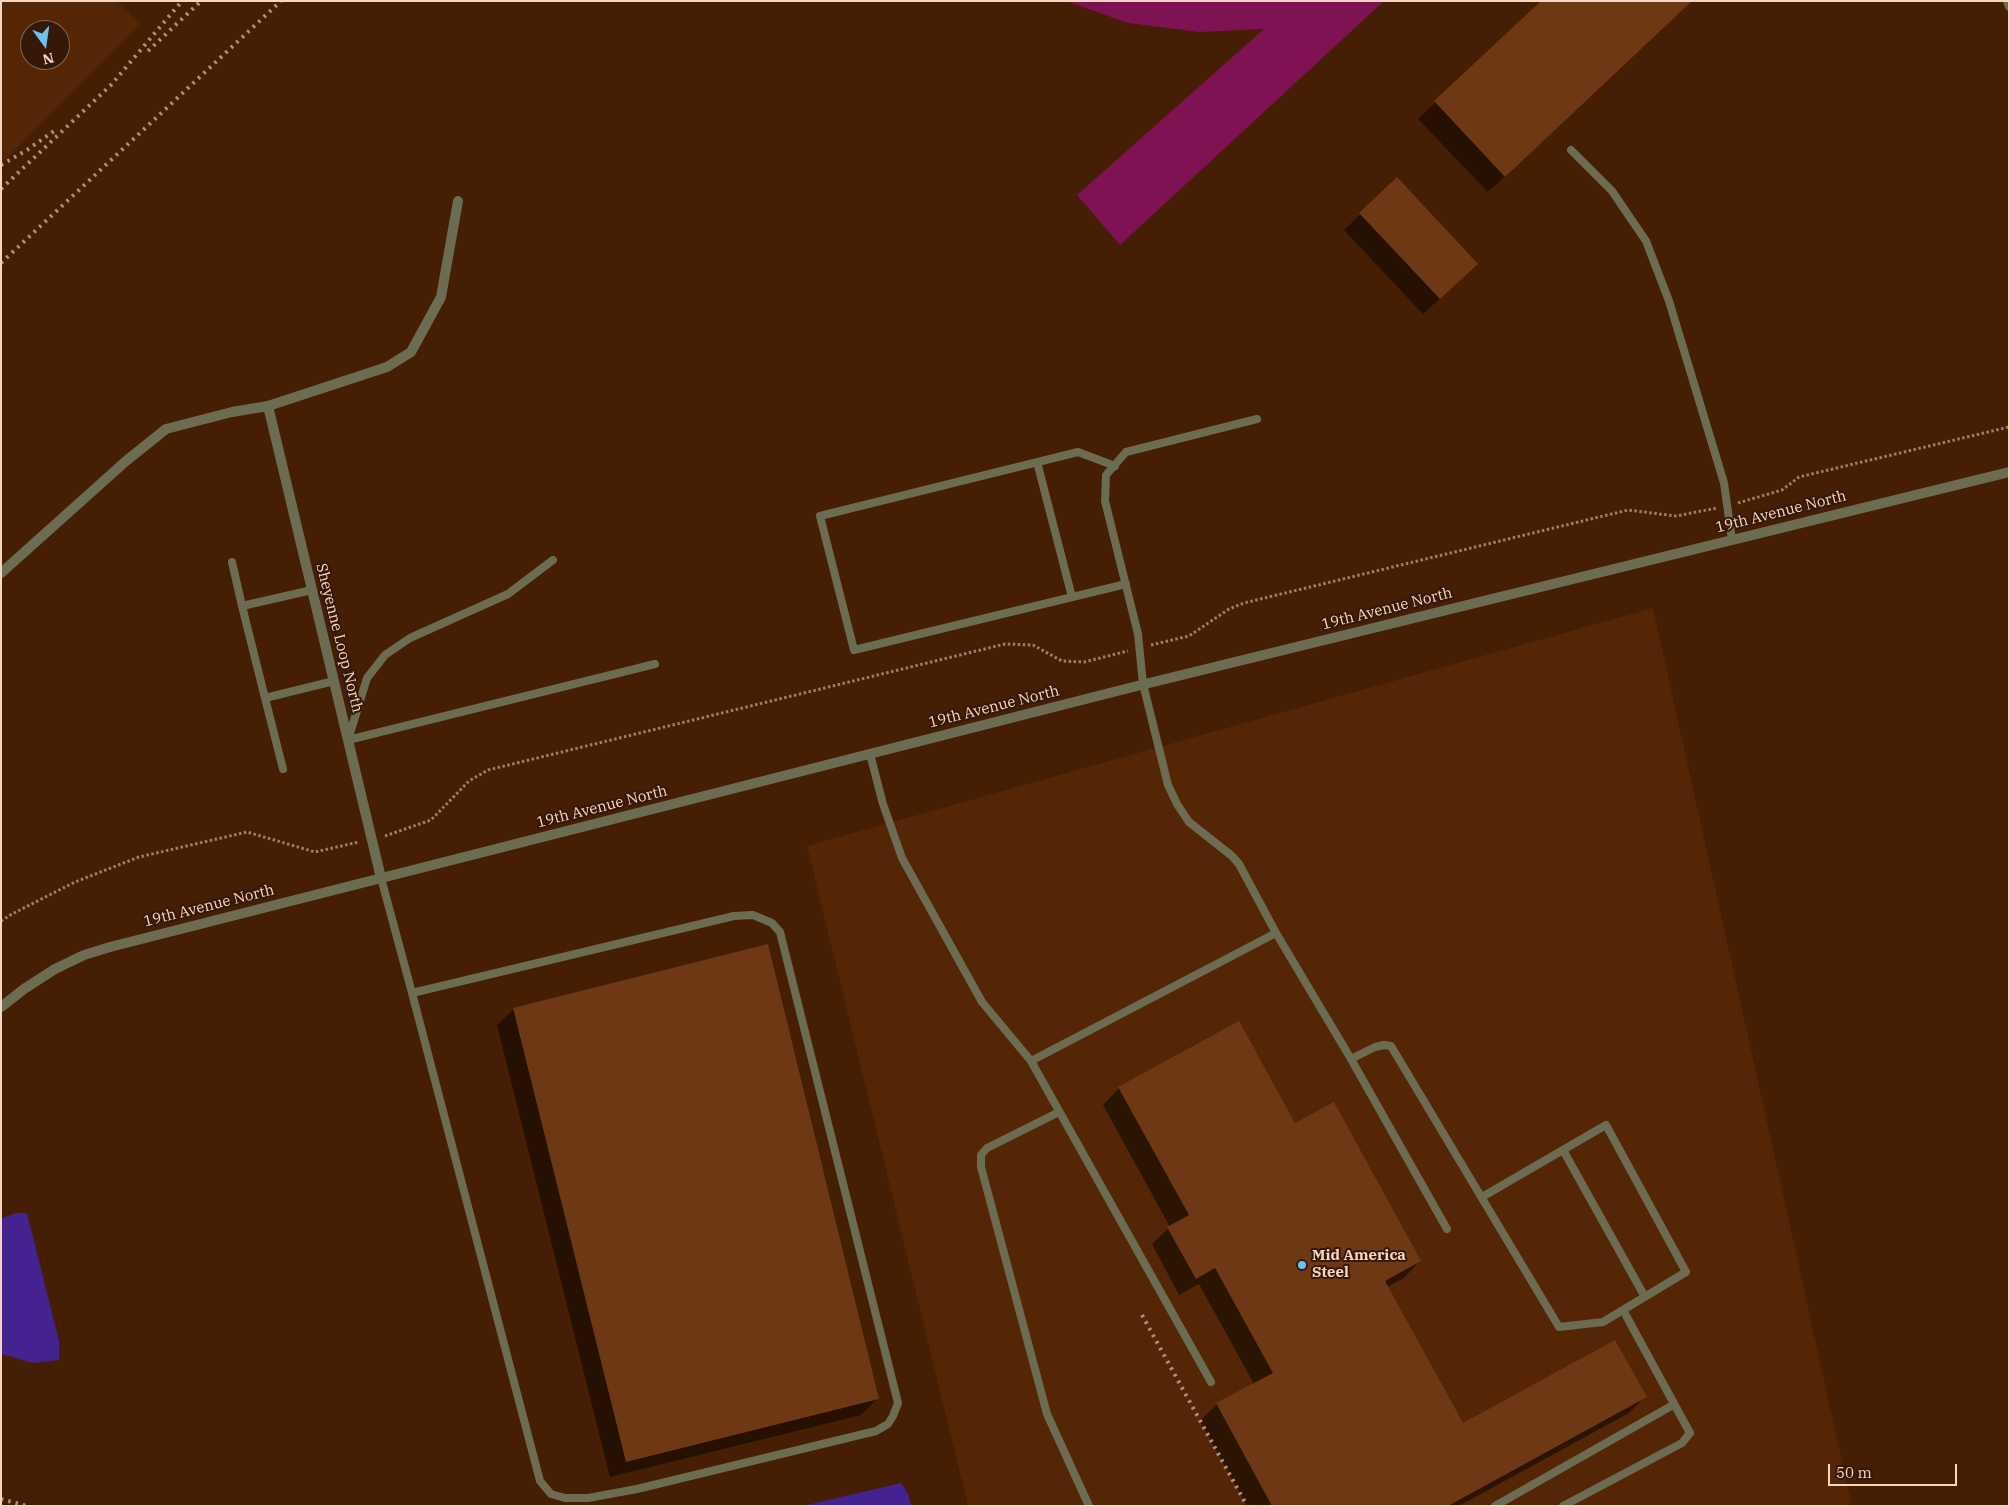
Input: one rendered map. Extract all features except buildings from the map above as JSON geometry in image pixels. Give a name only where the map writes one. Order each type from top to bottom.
[{"type":"street","points":[[1,573],[126,461],[166,429],[232,412],[268,406],[387,367],[411,352],[441,297],[458,202]]},
{"type":"street","name":"Sheyenne Loop North","points":[[268,406],[381,878]]},
{"type":"street","name":"19th Avenue North","points":[[1,1007],[55,969],[93,952],[1143,684],[2009,472]]},
{"type":"lane","points":[[2007,1],[2009,7]]},
{"type":"lane","points":[[1571,150],[1612,192],[1646,241],[1669,301],[1724,483],[1732,540]]},
{"type":"lane","points":[[1257,419],[1126,452],[1106,475],[1105,501],[1138,634],[1143,684],[1168,785],[1176,804],[1189,822],[1239,864],[1447,1230]]},
{"type":"lane","points":[[1115,466],[1078,452],[820,516],[854,650],[1126,584]]},
{"type":"lane","points":[[1037,462],[1072,597]]},
{"type":"lane","points":[[348,740],[368,678],[385,655],[410,638],[508,594],[553,560]]},
{"type":"lane","points":[[232,562],[282,769]]},
{"type":"lane","points":[[242,606],[312,590]]},
{"type":"lane","points":[[348,740],[655,664]]},
{"type":"lane","points":[[265,698],[334,681]]},
{"type":"lane","points":[[870,754],[883,804],[902,858],[982,1002],[1031,1061],[1211,1382]]},
{"type":"lane","points":[[381,878],[540,1480],[551,1494],[565,1498],[588,1498],[637,1489],[876,1431],[888,1424],[894,1416],[898,1403],[780,932],[772,922],[753,915],[734,916],[412,993]]},
{"type":"lane","points":[[1031,1061],[1276,932]]},
{"type":"lane","points":[[1351,1059],[1374,1047],[1391,1046],[1559,1327],[1603,1322],[1686,1272],[1606,1125],[1482,1198]]},
{"type":"lane","points":[[1059,1112],[987,1148],[981,1155],[981,1168],[1047,1414],[1090,1506]]},
{"type":"lane","points":[[1563,1150],[1644,1297]]},
{"type":"lane","points":[[1563,1506],[1682,1443],[1690,1433],[1673,1405],[1623,1310]]},
{"type":"lane","points":[[1495,1506],[1673,1405]]},
{"type":"path","points":[[1,921],[75,882],[139,857],[246,832],[315,852],[372,839],[431,820],[469,781],[488,770],[1005,644],[1033,645],[1062,660],[1084,662],[1189,636],[1229,609],[1244,603],[1628,510],[1676,516],[1755,499],[1782,490],[1799,478],[2009,427]]},
{"type":"shaded area","points":[[1,1],[116,1],[141,24],[1,164]]},
{"type":"shaded area","points":[[1066,1],[1384,1],[1120,245],[1077,195],[1264,29],[1199,32],[1128,23]]},
{"type":"shaded area","points":[[1653,608],[1852,1506],[968,1506],[807,846]]},
{"type":"shaded area","points":[[15,1213],[27,1213],[59,1341],[59,1360],[34,1363],[1,1354],[1,1219]]},
{"type":"shaded area","points":[[901,1483],[908,1494],[911,1506],[803,1506]]},
{"type":"railway","points":[[1,189],[111,85],[182,1]]},
{"type":"railway","points":[[148,51],[201,1]]},
{"type":"railway","points":[[1,263],[281,1]]},
{"type":"railway","points":[[1,165],[54,131]]},
{"type":"railway","points":[[1142,1315],[1247,1506]]},
{"type":"railway","points":[[1,1499],[27,1506]]},
{"type":"place","name":"Mid America Steel","points":[[1302,1265]]}]
